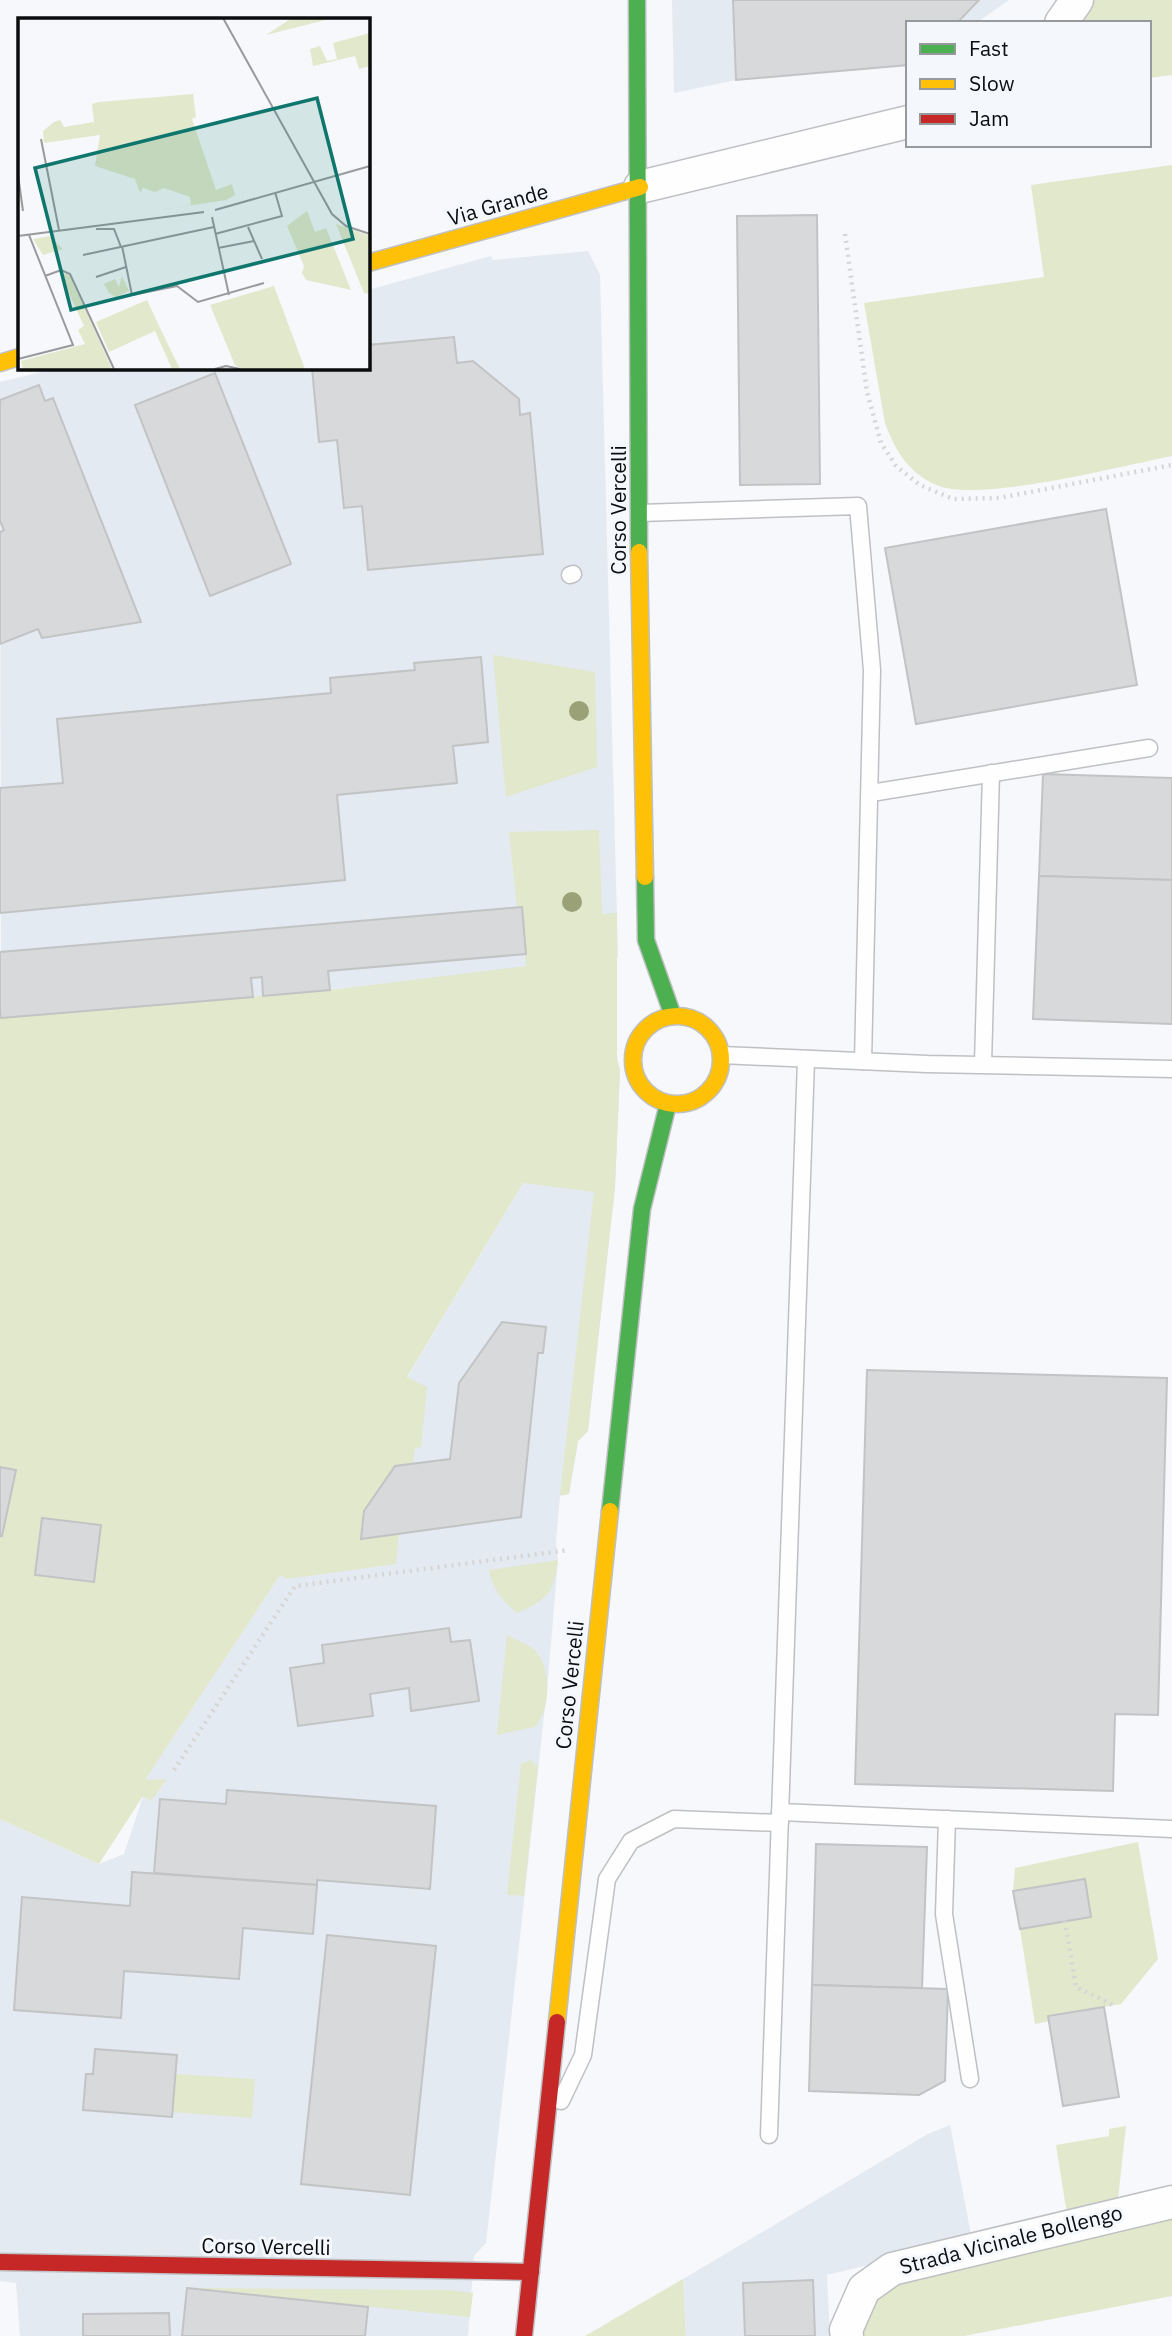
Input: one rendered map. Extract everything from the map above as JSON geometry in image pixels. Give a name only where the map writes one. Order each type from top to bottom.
[{"type":"main road","name":"Corso Vercelli","points":[[637,0],[646,940],[673,1016]]},
{"type":"main road","name":"Via Grande","points":[[369,263],[640,187]]},
{"type":"main road","points":[[0,363],[18,357]]},
{"type":"main road","points":[[673,1016],[690,1017],[705,1026],[716,1038],[721,1055],[720,1072],[713,1087],[701,1099],[684,1105],[668,1104],[643,1090],[632,1064],[639,1037],[660,1019],[673,1016]]},
{"type":"main road","name":"Corso Vercelli","points":[[524,2336],[642,1209],[668,1104]]},
{"type":"main road","name":"Corso Vercelli","points":[[0,2262],[531,2272]]},
{"type":"street","points":[[1062,21],[1077,0]]},
{"type":"street","points":[[640,187],[906,121]]},
{"type":"street","name":"Strada Vicinale Bollengo","points":[[847,2336],[846,2330],[864,2289],[892,2269],[1172,2202]]},
{"type":"lane","points":[[640,513],[858,506],[872,670],[863,1061]]},
{"type":"lane","points":[[871,793],[1149,748]]},
{"type":"lane","points":[[982,1064],[991,774]]},
{"type":"lane","points":[[721,1055],[806,1060],[1172,1069]]},
{"type":"lane","points":[[769,2135],[806,1060]]},
{"type":"lane","points":[[545,2135],[583,2055],[607,1879],[631,1841],[674,1819],[947,1819],[1172,1829]]},
{"type":"lane","points":[[947,1819],[944,1914],[971,2079]]},
{"type":"path","points":[[845,234],[867,392],[881,443],[896,466],[920,485],[953,499],[999,498],[1172,465]]},
{"type":"path","points":[[174,1770],[295,1587],[606,1544]]},
{"type":"path","points":[[1065,1921],[1076,1987],[1113,2005]]},
{"type":"shaded area","points":[[672,0],[1009,0],[979,21],[906,21],[906,65],[736,80],[674,93]]},
{"type":"shaded area","points":[[588,251],[600,275],[618,957],[330,990],[1,1018],[0,382],[54,369],[369,369],[369,290],[491,256],[493,260]]},
{"type":"shaded area","points":[[620,1070],[615,1187],[588,1431],[578,1441],[569,1494],[560,1496],[556,1542],[558,1560],[548,1679],[507,2056],[486,2243],[474,2256],[468,2336],[20,2336],[16,2283],[0,2281],[0,1819],[99,1864],[124,1854],[143,1796],[165,1779],[144,1781],[280,1575],[287,1579],[523,1183]]},
{"type":"shaded area","points":[[950,2125],[972,2240],[827,2275],[830,2336],[686,2336],[683,2279],[926,2135]]},
{"type":"green space","points":[[1091,0],[1172,0],[1172,75],[1151,78],[1151,21],[1076,21]]},
{"type":"green space","points":[[1172,165],[1172,456],[1052,481],[986,489],[959,490],[939,486],[912,469],[899,452],[885,423],[864,303],[1044,277],[1031,185]]},
{"type":"green space","points":[[493,655],[595,672],[597,767],[506,797]]},
{"type":"green space","points":[[599,830],[602,914],[617,913],[617,1057],[620,1070],[615,1187],[588,1431],[578,1441],[569,1494],[560,1495],[594,1192],[523,1183],[407,1377],[427,1387],[421,1448],[415,1447],[413,1464],[395,1466],[364,1510],[361,1538],[399,1533],[396,1564],[286,1579],[280,1575],[145,1780],[167,1779],[151,1801],[143,1796],[99,1864],[0,1819],[0,1013],[2,1018],[330,990],[526,966],[522,908],[517,908],[509,832]]},
{"type":"green space","points":[[558,1560],[554,1581],[547,1594],[517,1613],[499,1594],[489,1570]]},
{"type":"green space","points":[[507,1635],[529,1646],[539,1655],[546,1675],[547,1698],[535,1727],[497,1735]]},
{"type":"green space","points":[[530,1760],[538,1766],[524,1896],[507,1895],[521,1764]]},
{"type":"green space","points":[[1138,1842],[1158,1959],[1121,2004],[1049,2016],[1050,2021],[1035,2024],[1020,1929],[1091,1916],[1085,1879],[1013,1891],[1015,1868]]},
{"type":"green space","points":[[175,2074],[255,2079],[252,2118],[172,2112]]},
{"type":"green space","points":[[1126,2126],[1118,2199],[1067,2214],[1056,2145],[1109,2136],[1109,2129]]},
{"type":"green space","points":[[1172,2215],[1172,2296],[964,2336],[858,2336],[869,2306],[893,2284]]},
{"type":"green space","points":[[683,2279],[686,2336],[585,2336]]},
{"type":"green space","points":[[187,2288],[448,2290],[473,2293],[470,2317]]},
{"type":"building","points":[[733,0],[979,0],[959,21],[906,21],[906,65],[736,80]]},
{"type":"building","points":[[817,215],[820,484],[740,485],[737,216]]},
{"type":"building","points":[[454,337],[457,363],[473,361],[519,399],[520,415],[530,413],[543,554],[368,570],[362,506],[344,508],[337,440],[319,442],[312,369],[369,369],[369,345]]},
{"type":"building","points":[[215,373],[291,564],[210,596],[135,405]]},
{"type":"building","points":[[39,385],[45,401],[53,398],[141,622],[42,638],[38,629],[0,644],[0,532],[4,530],[0,521],[0,400]]},
{"type":"building","points":[[1106,509],[1137,685],[916,724],[885,548]]},
{"type":"building","points":[[481,657],[488,742],[453,746],[457,783],[337,795],[345,880],[0,913],[0,788],[63,783],[57,719],[331,693],[330,678],[415,670],[414,663]]},
{"type":"building","points":[[1043,774],[1172,778],[1172,880],[1039,876]]},
{"type":"building","points":[[1039,876],[1172,880],[1172,1024],[1033,1019]]},
{"type":"building","points":[[522,907],[526,954],[328,971],[330,990],[263,996],[262,977],[251,978],[253,997],[1,1018],[0,952]]},
{"type":"building","points":[[502,1322],[546,1327],[543,1353],[538,1353],[521,1517],[361,1539],[364,1511],[395,1466],[450,1459],[459,1383]]},
{"type":"building","points":[[867,1370],[1167,1378],[1158,1715],[1115,1714],[1113,1791],[855,1784]]},
{"type":"building","points":[[0,1467],[16,1470],[2,1536],[0,1536]]},
{"type":"building","points":[[42,1518],[101,1525],[94,1582],[35,1575]]},
{"type":"building","points":[[449,1628],[451,1642],[470,1640],[479,1701],[411,1711],[409,1688],[370,1694],[373,1716],[298,1726],[290,1668],[324,1663],[322,1645]]},
{"type":"building","points":[[227,1790],[436,1806],[430,1889],[317,1880],[317,1885],[154,1873],[160,1799],[226,1804]]},
{"type":"building","points":[[816,1844],[927,1847],[922,1988],[812,1985]]},
{"type":"building","points":[[132,1872],[317,1885],[313,1934],[243,1928],[239,1979],[124,1971],[121,2018],[14,2010],[22,1897],[130,1906]]},
{"type":"building","points":[[1085,1879],[1091,1917],[1020,1929],[1013,1891]]},
{"type":"building","points":[[327,1935],[436,1946],[410,2195],[301,2184]]},
{"type":"building","points":[[812,1985],[948,1989],[945,2081],[919,2095],[809,2091]]},
{"type":"building","points":[[1104,2007],[1119,2097],[1063,2106],[1048,2016]]},
{"type":"building","points":[[95,2049],[177,2055],[172,2117],[83,2110],[86,2074],[93,2074]]},
{"type":"building","points":[[813,2280],[815,2336],[745,2336],[743,2283]]},
{"type":"building","points":[[187,2288],[368,2307],[365,2336],[182,2336]]},
{"type":"building","points":[[169,2313],[170,2336],[83,2336],[83,2314]]},
{"type":"traffic: fast","points":[[637,0],[639,552]]},
{"type":"traffic: fast","points":[[645,877],[646,940],[673,1016]]},
{"type":"traffic: fast","points":[[610,1511],[642,1209],[668,1104]]},
{"type":"traffic: slow","points":[[369,263],[640,187]]},
{"type":"traffic: slow","points":[[0,363],[18,357]]},
{"type":"traffic: slow","points":[[639,552],[645,877]]},
{"type":"traffic: slow","points":[[668,1016],[686,1016],[702,1023],[714,1035],[721,1051],[721,1060],[721,1069],[714,1085],[702,1097],[686,1104],[668,1104],[652,1097],[640,1085],[633,1069],[633,1051],[640,1035],[652,1023],[668,1016]]},
{"type":"traffic: slow","points":[[557,2022],[610,1511]]},
{"type":"traffic: jam","points":[[524,2336],[557,2022]]},
{"type":"traffic: jam","points":[[0,2262],[531,2272]]}]
